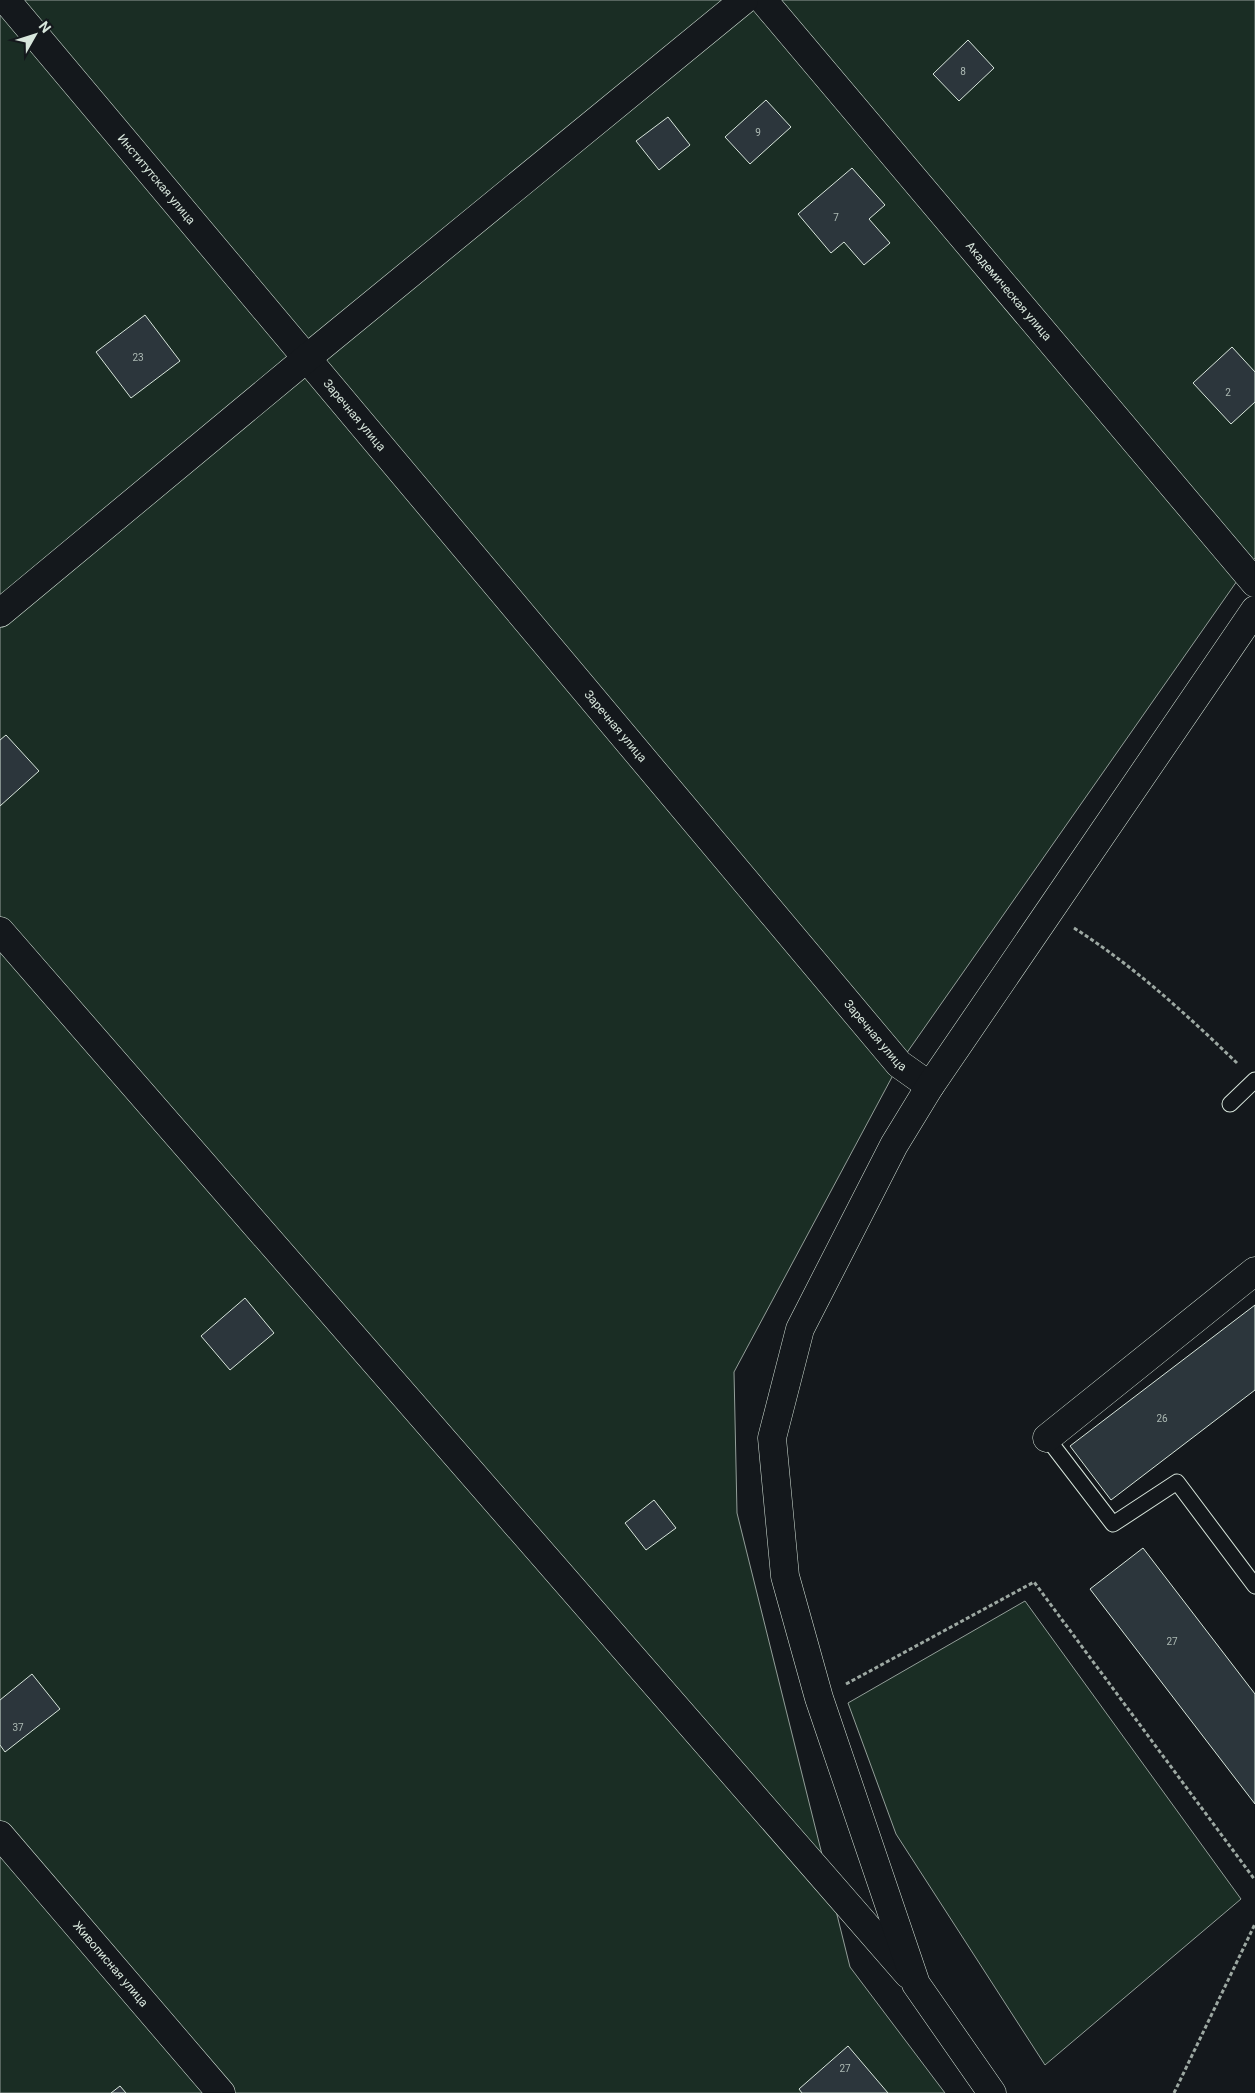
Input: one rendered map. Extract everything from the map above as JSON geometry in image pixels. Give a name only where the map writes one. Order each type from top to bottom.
[{"type":"street","name":"Институтская улица","points":[[6,0],[307,358]]},
{"type":"street","points":[[0,613],[307,358],[744,0]]},
{"type":"street","name":"Академическая улица","points":[[763,0],[1255,583]]},
{"type":"street","name":"Заречная улица","points":[[307,358],[899,1064],[930,1086]]},
{"type":"street","points":[[916,1984],[819,1698],[785,1576],[772,1438],[800,1329],[894,1144],[930,1086],[1255,610]]},
{"type":"street","points":[[0,931],[916,1984],[992,2093]]},
{"type":"street","points":[[1047,1438],[1255,1270]]},
{"type":"street","name":"Живописная улица","points":[[0,1835],[221,2093]]},
{"type":"lane","points":[[1230,1104],[1255,1080]]},
{"type":"lane","points":[[1047,1438],[1113,1524],[1177,1482],[1255,1586]]},
{"type":"path","points":[[1048,913],[1076,929],[1130,967],[1204,1031],[1255,1080]]},
{"type":"path","points":[[819,1698],[1034,1582],[1255,1880]]},
{"type":"path","points":[[1174,2093],[1255,1924]]},
{"type":"green space","points":[[0,0],[1255,0],[1255,558],[1244,571],[899,1064],[734,1372],[737,1513],[850,1967],[945,2093],[0,2093]]},
{"type":"green space","points":[[1025,1601],[1241,1899],[1045,2065],[896,1834],[848,1703]]},
{"type":"building","points":[[968,40],[994,68],[959,101],[933,74]]},
{"type":"building","points":[[766,100],[791,127],[750,164],[725,137]]},
{"type":"building","points":[[668,117],[690,145],[659,170],[636,141]]},
{"type":"building","points":[[852,168],[885,205],[869,219],[890,243],[864,265],[844,242],[831,253],[798,214]]},
{"type":"building","points":[[145,315],[180,361],[131,398],[96,352]]},
{"type":"building","points":[[1232,347],[1255,372],[1255,402],[1231,424],[1193,383]]},
{"type":"building","points":[[6,735],[39,771],[0,806],[0,740]]},
{"type":"building","points":[[245,1298],[274,1333],[230,1370],[201,1336]]},
{"type":"building","points":[[1255,1305],[1255,1390],[1111,1500],[1070,1446]]},
{"type":"building","points":[[654,1500],[676,1528],[646,1550],[625,1523]]},
{"type":"building","points":[[1143,1548],[1255,1694],[1255,1804],[1090,1589]]},
{"type":"building","points":[[32,1674],[60,1709],[5,1752],[0,1745],[0,1700]]},
{"type":"building","points":[[848,2046],[888,2093],[802,2093],[799,2089]]},
{"type":"building","points":[[120,2086],[126,2093],[111,2093]]}]
